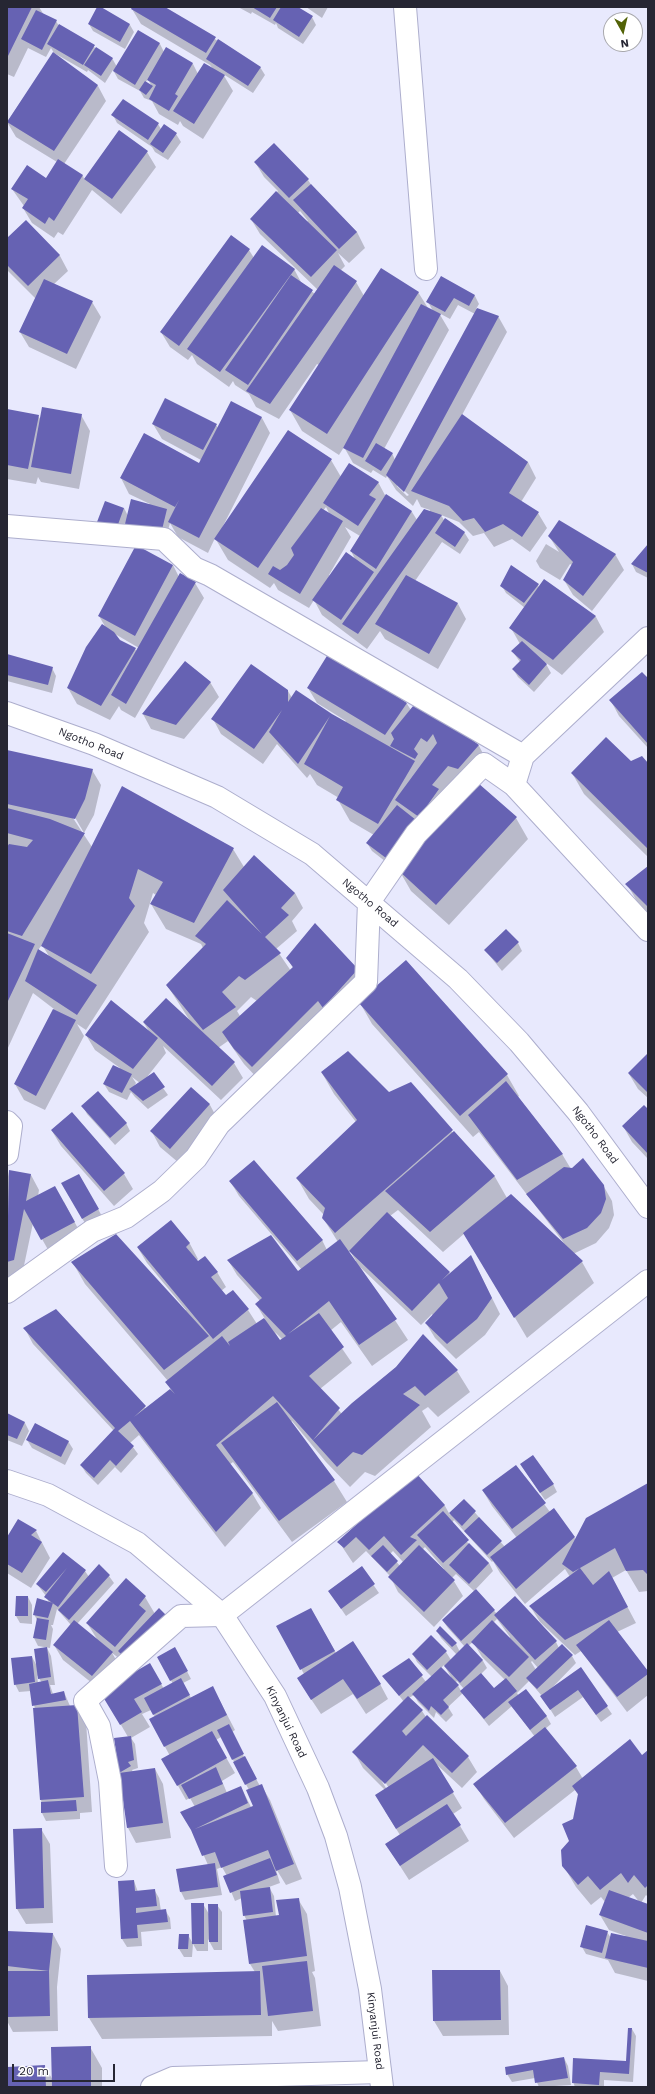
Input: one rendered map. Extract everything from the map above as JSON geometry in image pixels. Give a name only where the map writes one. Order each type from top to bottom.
[{"type":"street","points":[[405,7],[426,269]]},
{"type":"street","points":[[7,526],[164,539],[194,568],[210,574],[523,756]]},
{"type":"street","points":[[514,785],[523,756],[648,638]]},
{"type":"street","name":"Ngotho Road","points":[[7,713],[94,744],[217,797],[312,854],[458,979],[519,1042],[578,1112],[648,1207]]},
{"type":"street","points":[[7,1292],[92,1231],[126,1217],[162,1191],[196,1158],[224,1118],[366,982],[369,902],[416,834],[484,764],[514,785],[648,930]]},
{"type":"street","points":[[7,1122],[11,1126],[7,1154]]},
{"type":"street","points":[[116,1866],[110,1781],[100,1726],[85,1701],[181,1616],[222,1615],[648,1281]]},
{"type":"street","name":"Kinyanjui Road","points":[[7,1481],[48,1495],[138,1543],[222,1615],[275,1696],[318,1788],[336,1836],[350,1887],[370,1989],[381,2079]]},
{"type":"street","points":[[152,2087],[173,2078],[381,2079]]},
{"type":"building","points":[[7,7],[32,7],[7,58]]},
{"type":"building","points":[[97,7],[101,7],[130,24],[120,42],[88,24]]},
{"type":"building","points":[[132,7],[165,7],[216,37],[206,53],[131,9]]},
{"type":"building","points":[[252,7],[277,7],[270,18]]},
{"type":"building","points":[[281,7],[298,7],[313,16],[299,37],[273,20]]},
{"type":"building","points":[[36,10],[57,20],[42,50],[21,39]]},
{"type":"building","points":[[59,24],[95,45],[83,65],[47,44]]},
{"type":"building","points":[[138,30],[160,43],[135,85],[113,71]]},
{"type":"building","points":[[218,39],[261,67],[248,86],[206,59]]},
{"type":"building","points":[[96,47],[113,58],[101,76],[84,65]]},
{"type":"building","points":[[166,47],[193,63],[175,94],[178,96],[169,111],[149,99],[156,85],[147,80]]},
{"type":"building","points":[[53,52],[98,85],[54,151],[7,122]]},
{"type":"building","points":[[204,63],[225,75],[194,124],[173,111]]},
{"type":"building","points":[[145,81],[153,86],[146,95],[139,90]]},
{"type":"building","points":[[123,99],[159,123],[148,140],[111,115]]},
{"type":"building","points":[[164,124],[177,133],[163,153],[150,144]]},
{"type":"building","points":[[119,130],[148,151],[112,199],[84,179]]},
{"type":"building","points":[[274,143],[309,179],[289,198],[254,162]]},
{"type":"building","points":[[58,159],[83,175],[54,221],[49,217],[45,224],[22,208],[28,199],[11,189],[27,165],[46,178]]},
{"type":"building","points":[[311,184],[357,232],[339,249],[293,200]]},
{"type":"building","points":[[276,191],[337,250],[311,277],[250,219]]},
{"type":"building","points":[[26,220],[60,255],[28,286],[7,265],[7,238]]},
{"type":"building","points":[[231,235],[250,249],[179,346],[160,332]]},
{"type":"building","points":[[262,245],[295,269],[220,372],[187,349]]},
{"type":"building","points":[[334,265],[357,281],[270,404],[246,391]]},
{"type":"building","points":[[381,268],[419,292],[327,434],[289,410]]},
{"type":"building","points":[[291,275],[313,290],[248,385],[225,370]]},
{"type":"building","points":[[441,276],[475,295],[469,306],[454,298],[445,312],[426,302]]},
{"type":"building","points":[[44,279],[93,301],[67,354],[19,332]]},
{"type":"building","points":[[421,304],[441,314],[363,458],[343,448]]},
{"type":"building","points":[[477,308],[499,316],[404,492],[386,475]]},
{"type":"building","points":[[165,398],[217,424],[203,450],[152,424]]},
{"type":"building","points":[[231,401],[262,417],[199,538],[168,522],[179,500],[175,507],[120,478],[144,433],[199,463]]},
{"type":"building","points":[[42,407],[82,414],[71,474],[31,467]]},
{"type":"building","points":[[7,409],[39,415],[28,469],[7,465]]},
{"type":"building","points":[[462,414],[528,462],[509,493],[539,512],[522,537],[503,524],[485,532],[474,518],[463,521],[449,506],[411,491]]},
{"type":"building","points":[[288,430],[332,459],[258,568],[214,539]]},
{"type":"building","points":[[376,443],[393,453],[381,471],[365,461]]},
{"type":"building","points":[[349,463],[379,482],[369,495],[376,499],[358,526],[323,503]]},
{"type":"building","points":[[386,494],[412,511],[376,569],[350,551]]},
{"type":"building","points":[[131,499],[167,509],[161,534],[125,524]]},
{"type":"building","points":[[105,501],[124,508],[116,530],[97,522]]},
{"type":"building","points":[[321,508],[343,521],[300,594],[268,574],[273,566],[280,570],[287,565],[294,555],[291,548]]},
{"type":"building","points":[[424,509],[442,515],[358,634],[342,624]]},
{"type":"building","points":[[445,518],[465,532],[455,547],[435,533]]},
{"type":"building","points":[[559,520],[616,554],[583,596],[563,580],[573,562],[548,536]]},
{"type":"building","points":[[648,544],[648,573],[631,564]]},
{"type":"building","points":[[136,545],[173,565],[135,636],[98,616]]},
{"type":"building","points":[[346,552],[374,572],[341,620],[312,600]]},
{"type":"building","points":[[511,565],[539,584],[524,603],[500,586]]},
{"type":"building","points":[[180,573],[196,582],[126,704],[111,695]]},
{"type":"building","points":[[406,575],[458,603],[429,654],[375,624]]},
{"type":"building","points":[[544,579],[596,616],[553,660],[509,628]]},
{"type":"building","points":[[102,624],[114,632],[120,640],[136,648],[101,706],[67,688],[86,647]]},
{"type":"building","points":[[522,641],[547,664],[529,685],[512,669],[521,660],[511,651]]},
{"type":"building","points":[[330,651],[407,703],[385,735],[307,688]]},
{"type":"building","points":[[7,654],[53,667],[48,685],[7,675]]},
{"type":"building","points":[[185,661],[211,682],[176,725],[142,714]]},
{"type":"building","points":[[251,664],[288,690],[288,702],[296,690],[332,714],[415,761],[378,824],[336,800],[343,787],[304,764],[330,716],[298,764],[269,732],[282,710],[254,749],[211,719]]},
{"type":"building","points":[[642,672],[648,678],[648,744],[609,700]]},
{"type":"building","points":[[418,700],[479,745],[458,769],[448,766],[432,785],[439,789],[419,817],[395,800],[437,743],[433,734],[427,742],[421,738],[414,749],[418,754],[415,759],[390,746],[394,739],[391,733]]},
{"type":"building","points":[[606,737],[631,761],[642,756],[648,763],[648,849],[571,773]]},
{"type":"building","points":[[7,750],[93,769],[85,799],[75,819],[7,804]]},
{"type":"building","points":[[478,783],[517,817],[436,905],[398,870]]},
{"type":"building","points":[[122,786],[234,848],[194,923],[150,904],[163,882],[138,869],[129,898],[135,906],[91,974],[41,946]]},
{"type":"building","points":[[397,805],[416,820],[386,858],[366,843]]},
{"type":"building","points":[[7,808],[50,819],[85,833],[22,936],[7,931],[7,847],[9,844],[27,847],[33,840],[7,833]]},
{"type":"building","points":[[254,855],[295,893],[281,908],[289,915],[265,937],[281,953],[245,980],[239,976],[222,992],[236,1007],[203,1030],[166,985],[206,944],[195,936],[227,900],[262,934],[223,890]]},
{"type":"building","points":[[648,866],[648,907],[625,884]]},
{"type":"building","points":[[315,923],[358,969],[323,1008],[318,1001],[252,1067],[234,1049],[222,1032],[293,967],[286,958]]},
{"type":"building","points":[[506,929],[519,942],[497,963],[484,950]]},
{"type":"building","points":[[7,933],[35,944],[7,1003]]},
{"type":"building","points":[[38,949],[97,985],[77,1015],[25,981]]},
{"type":"building","points":[[406,960],[508,1074],[460,1116],[358,1002]]},
{"type":"building","points":[[166,998],[235,1062],[212,1086],[143,1022]]},
{"type":"building","points":[[111,1000],[158,1038],[133,1069],[85,1035]]},
{"type":"building","points":[[53,1009],[76,1020],[36,1096],[14,1084]]},
{"type":"building","points":[[348,1051],[389,1092],[411,1082],[453,1130],[335,1233],[322,1218],[325,1208],[296,1178],[357,1120],[321,1072]]},
{"type":"building","points":[[648,1053],[648,1093],[628,1073]]},
{"type":"building","points":[[113,1065],[132,1074],[122,1093],[103,1084]]},
{"type":"building","points":[[154,1072],[165,1087],[143,1101],[129,1089]]},
{"type":"building","points":[[506,1081],[563,1154],[517,1180],[468,1115]]},
{"type":"building","points":[[191,1087],[210,1104],[170,1149],[150,1131]]},
{"type":"building","points":[[98,1091],[127,1123],[110,1138],[81,1106]]},
{"type":"building","points":[[644,1105],[648,1109],[648,1154],[622,1126]]},
{"type":"building","points":[[72,1112],[125,1173],[104,1191],[51,1130]]},
{"type":"building","points":[[454,1131],[495,1176],[430,1232],[385,1191]]},
{"type":"building","points":[[583,1158],[604,1185],[606,1199],[601,1213],[587,1228],[563,1239],[526,1194],[564,1167],[572,1168]]},
{"type":"building","points":[[254,1160],[323,1240],[297,1261],[229,1181]]},
{"type":"building","points":[[9,1170],[31,1174],[26,1201],[55,1186],[75,1222],[41,1240],[24,1209],[14,1260],[7,1262]]},
{"type":"building","points":[[79,1174],[99,1209],[82,1219],[61,1183]]},
{"type":"building","points":[[511,1194],[583,1261],[514,1318],[463,1233]]},
{"type":"building","points":[[387,1212],[450,1272],[442,1280],[471,1255],[492,1298],[477,1319],[447,1344],[425,1323],[448,1298],[439,1283],[412,1311],[349,1251]]},
{"type":"building","points":[[171,1220],[190,1243],[186,1247],[198,1261],[205,1256],[218,1272],[211,1277],[226,1295],[233,1290],[249,1309],[213,1339],[137,1247]]},
{"type":"building","points":[[116,1234],[209,1336],[164,1370],[71,1262]]},
{"type":"building","points":[[271,1235],[298,1271],[340,1239],[397,1319],[359,1345],[329,1301],[288,1334],[319,1313],[344,1347],[309,1376],[340,1408],[313,1440],[352,1403],[396,1367],[423,1334],[458,1370],[425,1396],[415,1386],[403,1394],[420,1405],[362,1455],[353,1452],[337,1467],[273,1396],[216,1445],[253,1493],[216,1532],[130,1421],[118,1431],[134,1446],[116,1466],[110,1460],[94,1478],[80,1465],[115,1428],[23,1328],[56,1309],[146,1406],[134,1417],[170,1389],[175,1394],[165,1382],[222,1336],[230,1346],[228,1342],[264,1318],[280,1340],[286,1336],[255,1304],[262,1298],[227,1260]]},
{"type":"building","points":[[277,1402],[335,1480],[279,1521],[221,1443]]},
{"type":"building","points":[[7,1413],[25,1422],[17,1439],[7,1435]]},
{"type":"building","points":[[35,1423],[69,1441],[61,1457],[26,1440]]},
{"type":"building","points":[[533,1455],[554,1484],[540,1493],[520,1464]]},
{"type":"building","points":[[516,1465],[546,1503],[512,1529],[482,1490]]},
{"type":"building","points":[[415,1472],[445,1505],[410,1537],[417,1540],[401,1555],[384,1536],[369,1550],[356,1537],[344,1548],[337,1542]]},
{"type":"building","points":[[648,1483],[648,1575],[643,1570],[626,1571],[615,1548],[573,1572],[562,1564],[586,1518]]},
{"type":"building","points":[[464,1499],[476,1511],[462,1526],[449,1513]]},
{"type":"building","points":[[554,1508],[575,1537],[516,1589],[490,1557]]},
{"type":"building","points":[[443,1511],[469,1540],[443,1563],[417,1535]]},
{"type":"building","points":[[479,1517],[502,1541],[487,1555],[464,1531]]},
{"type":"building","points":[[18,1519],[37,1530],[31,1535],[42,1542],[22,1573],[7,1564],[7,1537]]},
{"type":"building","points":[[469,1543],[489,1563],[469,1584],[449,1565]]},
{"type":"building","points":[[383,1545],[398,1561],[387,1572],[371,1556]]},
{"type":"building","points":[[419,1545],[455,1580],[424,1612],[388,1577]]},
{"type":"building","points":[[63,1552],[86,1570],[58,1607],[44,1597],[67,1568],[46,1592],[36,1584]]},
{"type":"building","points":[[99,1564],[110,1575],[69,1620],[58,1610]]},
{"type":"building","points":[[362,1566],[375,1584],[341,1609],[328,1591]]},
{"type":"building","points":[[580,1568],[593,1585],[609,1571],[628,1607],[565,1640],[529,1606]]},
{"type":"building","points":[[126,1578],[146,1596],[139,1605],[146,1611],[115,1647],[86,1623]]},
{"type":"building","points":[[476,1589],[495,1610],[461,1641],[442,1620]]},
{"type":"building","points":[[16,1596],[28,1596],[28,1616],[15,1616]]},
{"type":"building","points":[[515,1596],[557,1641],[535,1660],[494,1615]]},
{"type":"building","points":[[37,1598],[53,1603],[48,1618],[33,1615]]},
{"type":"building","points":[[159,1608],[166,1615],[125,1658],[118,1651]]},
{"type":"building","points":[[311,1608],[335,1651],[300,1670],[276,1626]]},
{"type":"building","points":[[37,1618],[49,1620],[46,1640],[33,1638]]},
{"type":"building","points":[[74,1620],[113,1652],[92,1676],[53,1645]]},
{"type":"building","points":[[492,1620],[529,1657],[509,1677],[471,1642]]},
{"type":"building","points":[[609,1620],[648,1671],[648,1674],[617,1697],[576,1645]]},
{"type":"building","points":[[440,1626],[457,1643],[452,1647],[436,1631]]},
{"type":"building","points":[[431,1635],[447,1651],[427,1670],[412,1654]]},
{"type":"building","points":[[353,1641],[381,1684],[357,1699],[343,1679],[311,1700],[297,1678]]},
{"type":"building","points":[[467,1643],[483,1660],[460,1683],[444,1666]]},
{"type":"building","points":[[562,1644],[573,1655],[537,1689],[526,1678]]},
{"type":"building","points":[[47,1647],[51,1677],[38,1679],[34,1649]]},
{"type":"building","points":[[175,1647],[188,1671],[170,1681],[157,1657]]},
{"type":"building","points":[[32,1656],[35,1682],[14,1685],[11,1658]]},
{"type":"building","points":[[409,1658],[423,1675],[399,1696],[382,1676]]},
{"type":"building","points":[[150,1663],[162,1684],[134,1699],[142,1712],[120,1725],[100,1692]]},
{"type":"building","points":[[441,1667],[459,1685],[443,1700],[449,1707],[441,1715],[431,1706],[429,1711],[412,1694]]},
{"type":"building","points":[[581,1667],[608,1706],[596,1715],[578,1690],[550,1710],[540,1696]]},
{"type":"building","points":[[481,1673],[494,1688],[506,1678],[517,1691],[484,1719],[460,1691]]},
{"type":"building","points":[[181,1678],[190,1695],[153,1715],[144,1698]]},
{"type":"building","points":[[48,1680],[51,1694],[64,1691],[66,1700],[32,1706],[29,1684]]},
{"type":"building","points":[[213,1686],[227,1715],[164,1747],[149,1719]]},
{"type":"building","points":[[526,1689],[547,1716],[530,1730],[508,1702]]},
{"type":"building","points":[[408,1696],[423,1710],[402,1731],[406,1736],[427,1715],[469,1756],[452,1773],[423,1745],[385,1784],[352,1752]]},
{"type":"building","points":[[77,1705],[84,1797],[40,1800],[33,1708]]},
{"type":"building","points":[[229,1724],[244,1754],[232,1760],[217,1730]]},
{"type":"building","points":[[545,1727],[577,1766],[505,1823],[473,1784]]},
{"type":"building","points":[[212,1731],[227,1758],[177,1786],[161,1759]]},
{"type":"building","points":[[131,1736],[134,1760],[128,1762],[131,1766],[119,1773],[114,1738]]},
{"type":"building","points":[[630,1739],[642,1755],[648,1750],[648,1885],[645,1888],[634,1875],[628,1883],[621,1873],[600,1890],[588,1876],[578,1885],[562,1866],[561,1850],[569,1841],[562,1824],[573,1819],[578,1794],[572,1786]]},
{"type":"building","points":[[245,1756],[257,1779],[245,1785],[233,1762]]},
{"type":"building","points":[[433,1758],[454,1792],[396,1829],[375,1795]]},
{"type":"building","points":[[216,1767],[223,1784],[189,1799],[181,1785]]},
{"type":"building","points":[[155,1768],[163,1823],[127,1828],[119,1773]]},
{"type":"building","points":[[262,1784],[294,1864],[276,1871],[268,1850],[221,1868],[215,1852],[202,1856],[191,1830],[180,1812],[241,1786],[248,1803],[195,1829],[253,1806],[246,1790]]},
{"type":"building","points":[[76,1800],[77,1811],[41,1813],[41,1802]]},
{"type":"building","points":[[447,1804],[461,1825],[400,1866],[385,1844]]},
{"type":"building","points":[[42,1828],[44,1908],[16,1909],[13,1829]]},
{"type":"building","points":[[270,1858],[277,1875],[230,1893],[223,1876]]},
{"type":"building","points":[[215,1863],[218,1887],[180,1892],[176,1869]]},
{"type":"building","points":[[134,1880],[135,1891],[155,1889],[157,1906],[136,1908],[136,1913],[166,1909],[168,1922],[137,1925],[138,1938],[121,1939],[118,1881]]},
{"type":"building","points":[[270,1887],[273,1912],[243,1916],[240,1891]]},
{"type":"building","points":[[609,1890],[648,1904],[648,1933],[599,1915]]},
{"type":"building","points":[[299,1898],[307,1956],[249,1964],[243,1920],[279,1915],[276,1900]]},
{"type":"building","points":[[191,1903],[204,1903],[204,1944],[192,1944]]},
{"type":"building","points":[[208,1904],[218,1904],[218,1942],[209,1942]]},
{"type":"building","points":[[586,1925],[608,1931],[602,1953],[580,1947]]},
{"type":"building","points":[[7,1931],[53,1933],[49,1971],[7,1966]]},
{"type":"building","points":[[611,1933],[648,1941],[648,1968],[605,1958]]},
{"type":"building","points":[[179,1934],[189,1934],[188,1949],[178,1949]]},
{"type":"building","points":[[307,1961],[313,2011],[268,2016],[262,1966]]},
{"type":"building","points":[[432,1970],[500,1970],[501,2020],[433,2021]]},
{"type":"building","points":[[7,1971],[49,1971],[50,2016],[7,2017]]},
{"type":"building","points":[[260,1971],[261,2015],[88,2018],[87,1975]]},
{"type":"building","points":[[628,2028],[632,2028],[629,2074],[600,2072],[599,2085],[572,2083],[573,2058],[626,2061]]},
{"type":"building","points":[[91,2046],[91,2087],[52,2087],[51,2047]]},
{"type":"building","points":[[564,2057],[568,2078],[535,2083],[533,2070],[506,2075],[505,2067]]},
{"type":"building","points":[[45,2065],[46,2087],[7,2087],[7,2067]]}]
